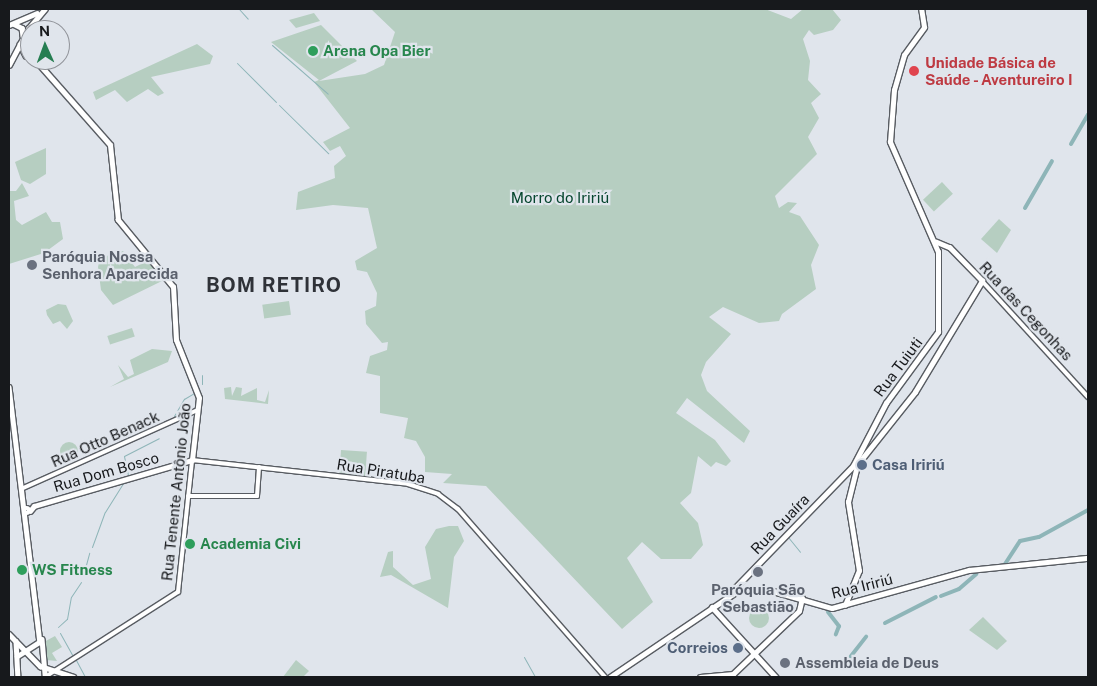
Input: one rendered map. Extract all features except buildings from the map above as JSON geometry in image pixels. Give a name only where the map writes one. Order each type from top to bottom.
[{"type":"main road","points":[[36,20],[45,9]]},
{"type":"main road","name":"Rua Tuiuti","points":[[848,471],[886,404],[932,345],[941,318],[938,252],[935,241],[890,142],[896,82],[904,55],[924,27],[921,9]]},
{"type":"main road","points":[[11,24],[40,10]]},
{"type":"main road","points":[[9,65],[20,42]]},
{"type":"main road","points":[[16,51],[20,53]]},
{"type":"main road","name":"Rua Tenente Antônio João","points":[[45,70],[110,145],[118,220],[173,288],[175,334],[199,392],[178,592],[62,665]]},
{"type":"main road","points":[[935,241],[944,246],[938,252]]},
{"type":"main road","name":"Rua das Cegonhas","points":[[944,246],[982,281],[1088,397]]},
{"type":"main road","points":[[845,605],[859,568],[848,502],[854,474],[869,450],[939,353],[982,281]]},
{"type":"main road","points":[[932,345],[939,353]]},
{"type":"main road","points":[[928,351],[939,353]]},
{"type":"main road","points":[[9,387],[21,489],[27,512],[45,677]]},
{"type":"main road","name":"Rua Otto Benack","points":[[21,489],[198,410]]},
{"type":"main road","points":[[864,445],[869,450]]},
{"type":"main road","name":"Rua Piratuba","points":[[192,460],[408,484],[442,496],[605,677]]},
{"type":"main road","name":"Rua Dom Bosco","points":[[27,512],[34,506],[192,460]]},
{"type":"main road","points":[[188,496],[257,496],[260,467]]},
{"type":"main road","points":[[848,471],[854,474]]},
{"type":"main road","name":"Rua Guaíra","points":[[730,593],[848,471]]},
{"type":"main road","points":[[27,512],[41,648]]},
{"type":"main road","name":"Rua Iririú","points":[[610,677],[730,593],[758,588],[802,598],[819,606],[845,605],[969,570],[1088,558]]},
{"type":"main road","points":[[850,596],[853,603]]},
{"type":"main road","points":[[799,611],[802,598]]},
{"type":"main road","points":[[700,677],[732,676],[799,611],[819,606]]},
{"type":"main road","points":[[712,607],[776,677]]},
{"type":"main road","points":[[9,634],[25,652],[44,668],[73,677]]},
{"type":"main road","points":[[16,641],[18,677]]},
{"type":"main road","points":[[17,657],[39,643]]},
{"type":"main road","points":[[45,677],[62,665]]},
{"type":"main road","points":[[61,672],[62,665]]},
{"type":"green space","name":"Morro do Iririú","points":[[371,9],[765,9],[791,19],[803,9],[832,9],[841,20],[833,30],[814,35],[809,30],[803,39],[810,61],[808,80],[821,94],[811,103],[819,118],[808,137],[817,154],[775,196],[779,208],[788,202],[797,203],[789,212],[800,216],[819,245],[811,265],[816,289],[782,314],[779,321],[759,323],[723,307],[709,317],[731,334],[706,362],[701,375],[707,391],[750,431],[744,443],[687,398],[676,413],[715,440],[731,461],[726,466],[716,462],[711,467],[698,456],[691,493],[680,503],[698,523],[703,545],[691,559],[661,559],[642,542],[627,558],[653,602],[622,629],[486,486],[443,483],[452,474],[425,472],[425,457],[416,441],[404,438],[408,418],[380,413],[380,376],[366,373],[370,356],[387,350],[388,342],[382,343],[366,324],[365,311],[376,306],[377,293],[367,272],[357,270],[355,261],[377,248],[368,208],[333,205],[296,210],[298,192],[335,178],[334,166],[346,156],[340,146],[330,151],[323,142],[350,128],[314,82],[319,80],[271,42],[321,25],[357,61],[319,81],[365,74],[384,65],[395,32]]},
{"type":"green space","points":[[314,13],[320,21],[296,28],[289,20]]},
{"type":"green space","points":[[197,44],[213,56],[210,64],[151,77],[164,93],[158,96],[148,89],[127,102],[115,90],[96,100],[93,92]]},
{"type":"green space","points":[[46,148],[46,174],[30,184],[21,180],[15,162]]},
{"type":"green space","points":[[942,182],[953,194],[934,211],[923,200]]},
{"type":"green space","points":[[22,183],[29,196],[14,201],[16,220],[22,225],[46,212],[52,222],[60,222],[63,239],[44,253],[9,264],[9,191],[16,191]]},
{"type":"green space","points":[[999,219],[1011,230],[997,253],[981,239]]},
{"type":"green space","points":[[123,251],[135,267],[149,260],[164,280],[113,305],[101,290],[98,267],[100,258]]},
{"type":"green space","points":[[289,301],[291,315],[264,319],[262,305]]},
{"type":"green space","points":[[58,304],[66,305],[73,321],[67,329],[60,321],[53,324],[47,315],[46,310]]},
{"type":"green space","points":[[132,328],[135,337],[110,345],[107,336]]},
{"type":"green space","points":[[152,349],[172,351],[168,362],[110,387],[124,379],[118,365],[128,377],[134,374],[130,360]]},
{"type":"green space","points":[[231,387],[232,396],[236,387],[242,388],[241,396],[257,388],[257,400],[265,402],[269,390],[268,404],[225,399],[224,388]]},
{"type":"green space","points":[[65,442],[73,442],[78,447],[76,458],[65,460],[60,455],[60,447]]},
{"type":"green space","points":[[341,450],[367,452],[365,477],[339,475]]},
{"type":"green space","points":[[458,526],[464,541],[454,557],[448,608],[391,575],[380,577],[388,552],[393,551],[393,567],[413,585],[431,579],[425,547],[436,529]]},
{"type":"green space","points":[[755,608],[763,608],[769,614],[769,622],[763,628],[755,628],[749,622],[749,614]]},
{"type":"green space","points":[[983,617],[1007,641],[997,650],[969,630]]},
{"type":"green space","points":[[55,636],[62,647],[52,653],[57,661],[46,660],[44,642]]},
{"type":"green space","points":[[296,660],[309,671],[303,677],[283,677]]},
{"type":"waterway","points":[[239,9],[248,19]]},
{"type":"waterway","points":[[272,45],[328,94]]},
{"type":"waterway","points":[[237,63],[276,102]]},
{"type":"waterway","points":[[279,105],[328,153]]},
{"type":"waterway","points":[[1071,144],[1088,115]]},
{"type":"waterway","points":[[1025,208],[1052,161]]},
{"type":"waterway","points":[[202,375],[202,384]]},
{"type":"waterway","points":[[174,416],[184,399],[194,393]]},
{"type":"waterway","points":[[128,475],[124,456],[159,438]]},
{"type":"waterway","points":[[92,547],[105,512],[123,483]]},
{"type":"waterway","points":[[1005,564],[1020,541],[1039,537],[1088,510]]},
{"type":"waterway","points":[[788,537],[800,552]]},
{"type":"waterway","points":[[83,576],[89,553]]},
{"type":"waterway","points":[[941,596],[959,589],[976,574]]},
{"type":"waterway","points":[[58,627],[67,619],[71,597],[81,582]]},
{"type":"waterway","points":[[885,623],[936,597]]},
{"type":"waterway","points":[[828,612],[839,626],[836,634]]},
{"type":"waterway","points":[[60,633],[72,655]]},
{"type":"waterway","points":[[836,663],[844,665],[866,637]]},
{"type":"waterway","points":[[524,657],[535,677]]},
{"type":"waterway","points":[[76,660],[85,677]]},
{"type":"place","name":"Arena Opa Bier","points":[[313,51]]},
{"type":"place","name":"Unidade Básica de Saúde - Aventureiro I","points":[[914,71]]},
{"type":"place","name":"Paróquia Nossa Senhora Aparecida","points":[[32,265]]},
{"type":"place","name":"Casa Iririú","points":[[862,465]]},
{"type":"place","name":"Academia Civi","points":[[190,544]]},
{"type":"place","name":"WS Fitness","points":[[22,570]]},
{"type":"place","name":"Paróquia São Sebastião","points":[[758,572]]},
{"type":"place","name":"Correios","points":[[738,648]]},
{"type":"place","name":"Assembleia de Deus","points":[[785,663]]},
{"type":"district","name":"BOM RETIRO","points":[[274,285]]}]
